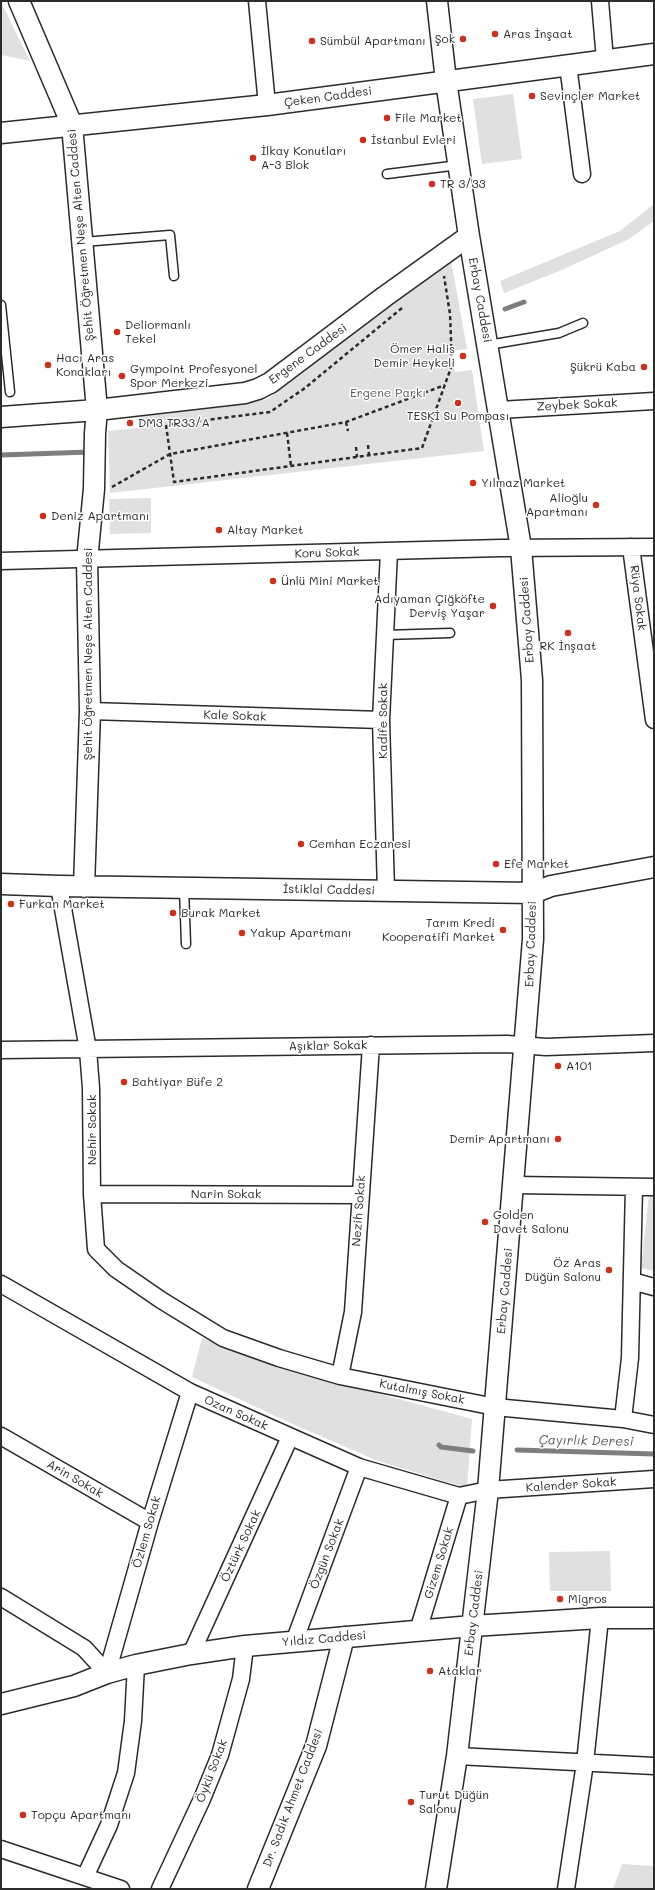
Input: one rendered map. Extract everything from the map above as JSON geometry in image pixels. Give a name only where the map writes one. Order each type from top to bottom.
[{"type":"street","name":"Şehit Öğretmen Neşe Alten Caddesi","points":[[19,1],[72,124],[97,410],[94,479],[87,560],[90,711],[84,887]]},
{"type":"street","points":[[257,1],[267,105]]},
{"type":"street","name":"Erbay Caddesi","points":[[437,1],[446,81],[469,236],[522,548],[532,680],[533,893],[533,939],[526,1045],[488,1490],[439,1889]]},
{"type":"street","points":[[600,1],[605,60]]},
{"type":"street","name":"Çeken Caddesi","points":[[1,132],[267,105],[654,54]]},
{"type":"street","points":[[568,66],[582,174]]},
{"type":"street","name":"Ergene Caddesi","points":[[1,417],[97,410],[245,393],[258,389],[283,374],[384,297],[469,236]]},
{"type":"street","name":"Zeybek Sokak","points":[[499,410],[654,401]]},
{"type":"street","name":"Rüya Sokak","points":[[631,547],[654,720]]},
{"type":"street","name":"Koru Sokak","points":[[1,561],[522,548],[654,547]]},
{"type":"street","name":"Kadife Sokak","points":[[386,891],[381,720],[389,551]]},
{"type":"street","name":"Kale Sokak","points":[[90,711],[381,720]]},
{"type":"street","name":"İstiklal Caddesi","points":[[1,884],[84,887],[533,893],[552,886],[654,867]]},
{"type":"street","name":"Nehir Sokak","points":[[59,886],[88,1050],[91,1088],[92,1194],[96,1250],[116,1269],[199,1324]]},
{"type":"street","name":"Aşıklar Sokak","points":[[1,1050],[526,1045],[546,1047],[654,1042]]},
{"type":"street","name":"Nezih Sokak","points":[[340,1376],[353,1312],[371,1046]]},
{"type":"street","points":[[514,1185],[654,1187]]},
{"type":"street","points":[[622,1419],[630,1358],[634,1187]]},
{"type":"street","name":"Narin Sokak","points":[[92,1194],[360,1195]]},
{"type":"street","points":[[632,1281],[654,1287]]},
{"type":"street","name":"Ozan Sokak","points":[[1,1284],[190,1392],[359,1467],[459,1496],[488,1490]]},
{"type":"street","name":"Kutalmış Sokak","points":[[199,1324],[223,1338],[278,1358],[340,1376],[495,1407],[622,1419],[654,1425]]},
{"type":"street","name":"Özlem Sokak","points":[[107,1673],[150,1522],[190,1392]]},
{"type":"street","name":"Arin Sokak","points":[[1,1436],[150,1522]]},
{"type":"street","name":"Öztürk Sokak","points":[[191,1654],[290,1437]]},
{"type":"street","name":"Özgün Sokak","points":[[294,1642],[359,1467]]},
{"type":"street","name":"Kalender Sokak","points":[[488,1490],[654,1479]]},
{"type":"street","name":"Gizem Sokak","points":[[418,1631],[459,1496]]},
{"type":"street","points":[[1,1597],[84,1648],[107,1673]]},
{"type":"street","points":[[566,1889],[585,1763],[600,1618]]},
{"type":"street","name":"Yıldız Caddesi","points":[[1,1704],[74,1686],[107,1673],[136,1665],[191,1654],[245,1646],[472,1626],[600,1618],[654,1618]]},
{"type":"street","name":"Dr. Sadık Ahmet Caddesi","points":[[258,1889],[316,1746],[344,1637]]},
{"type":"street","name":"Öykü Sokak","points":[[160,1889],[202,1799],[220,1755],[240,1678],[245,1646]]},
{"type":"street","points":[[85,1877],[109,1825],[126,1773],[133,1721],[136,1665]]},
{"type":"street","points":[[456,1756],[654,1766]]},
{"type":"street","points":[[1,1849],[120,1889]]},
{"type":"lane","points":[[387,174],[459,165]]},
{"type":"lane","points":[[83,242],[170,234],[174,276]]},
{"type":"lane","points":[[1,305],[10,392]]},
{"type":"lane","points":[[488,345],[559,333],[583,323]]},
{"type":"lane","points":[[385,635],[450,633]]},
{"type":"lane","points":[[184,888],[186,944]]},
{"type":"path","points":[[408,303],[304,388],[270,412],[166,426],[174,482],[422,448],[452,365],[450,314],[444,273],[438,278]]},
{"type":"path","points":[[94,479],[112,486],[170,454],[346,422],[445,384]]},
{"type":"path","points":[[346,422],[348,430]]},
{"type":"path","points":[[287,433],[291,466]]},
{"type":"path","points":[[368,445],[369,455]]},
{"type":"path","points":[[356,447],[357,457]]},
{"type":"green space","points":[[1,2],[30,61],[1,55]]},
{"type":"green space","points":[[513,94],[522,159],[482,164],[473,99]]},
{"type":"green space","points":[[654,204],[654,221],[629,239],[564,269],[504,293],[500,281],[620,231]]},
{"type":"green space","name":"Ergene Parkı","points":[[451,260],[467,349],[452,351],[455,372],[472,370],[484,451],[110,493],[108,431],[138,428],[138,417],[268,399]]},
{"type":"green space","points":[[151,498],[151,533],[110,534],[109,499]]},
{"type":"green space","points":[[649,1195],[654,1195],[654,1271],[641,1268]]},
{"type":"green space","points":[[202,1338],[263,1362],[472,1419],[467,1488],[378,1461],[288,1422],[192,1377]]},
{"type":"green space","points":[[610,1551],[611,1591],[550,1591],[549,1552]]},
{"type":"green space","points":[[622,1864],[654,1866],[654,1889],[613,1889]]},
{"type":"waterway","points":[[505,309],[524,302]]},
{"type":"waterway","points":[[1,455],[90,452]]},
{"type":"waterway","name":"Çayırlık Deresi","points":[[439,1445],[441,1447],[473,1451]]},
{"type":"waterway","name":"Çayırlık Deresi","points":[[517,1450],[654,1454]]},
{"type":"place","name":"Aras İnşaat","points":[[495,34]]},
{"type":"place","name":"Şok","points":[[463,39]]},
{"type":"place","name":"Sümbül Apartmanı","points":[[312,41]]},
{"type":"place","name":"Sevinçler Market","points":[[532,96]]},
{"type":"place","name":"File Market","points":[[387,118]]},
{"type":"place","name":"İstanbul Evleri","points":[[363,140]]},
{"type":"place","name":"İlkay Konutları A-3 Blok","points":[[253,158]]},
{"type":"place","name":"TR 3/33","points":[[432,184]]},
{"type":"place","name":"Deliormanlı Tekel","points":[[117,332]]},
{"type":"place","name":"Ömer Halis Demir Heykeli","points":[[463,356]]},
{"type":"place","name":"Hacı Aras Konakları","points":[[48,365]]},
{"type":"place","name":"Şükrü Kaba","points":[[644,367]]},
{"type":"place","name":"Gympoint Profesyonel Spor Merkezi","points":[[122,376]]},
{"type":"place","name":"TESKİ Su Pompası","points":[[458,403]]},
{"type":"place","name":"DM3 TR33/A","points":[[130,423]]},
{"type":"place","name":"Yılmaz Market","points":[[473,483]]},
{"type":"place","name":"Alioğlu Apartmanı","points":[[596,505]]},
{"type":"place","name":"Deniz Apartmanı","points":[[43,516]]},
{"type":"place","name":"Altay Market","points":[[219,530]]},
{"type":"place","name":"Ünlü Mini Market","points":[[273,581]]},
{"type":"place","name":"Adıyaman Çiğköfte Derviş Yaşar","points":[[493,606]]},
{"type":"place","name":"RK İnşaat","points":[[568,633]]},
{"type":"place","name":"Cemhan Eczanesi","points":[[301,844]]},
{"type":"place","name":"Efe Market","points":[[496,864]]},
{"type":"place","name":"Furkan Market","points":[[11,904]]},
{"type":"place","name":"Burak Market","points":[[173,913]]},
{"type":"place","name":"Tarım Kredi Kooperatifi Market","points":[[503,930]]},
{"type":"place","name":"Yakup Apartmanı","points":[[242,933]]},
{"type":"place","name":"A101","points":[[558,1066]]},
{"type":"place","name":"Bahtiyar Büfe 2","points":[[124,1082]]},
{"type":"place","name":"Demir Apartmanı","points":[[558,1139]]},
{"type":"place","name":"Golden Davet Salonu","points":[[485,1222]]},
{"type":"place","name":"Öz Aras Düğün Salonu","points":[[609,1270]]},
{"type":"place","name":"Migros","points":[[560,1599]]},
{"type":"place","name":"Ataklar","points":[[430,1671]]},
{"type":"place","name":"Turut Düğün Salonu","points":[[411,1802]]},
{"type":"place","name":"Topçu Apartmanı","points":[[23,1815]]}]
